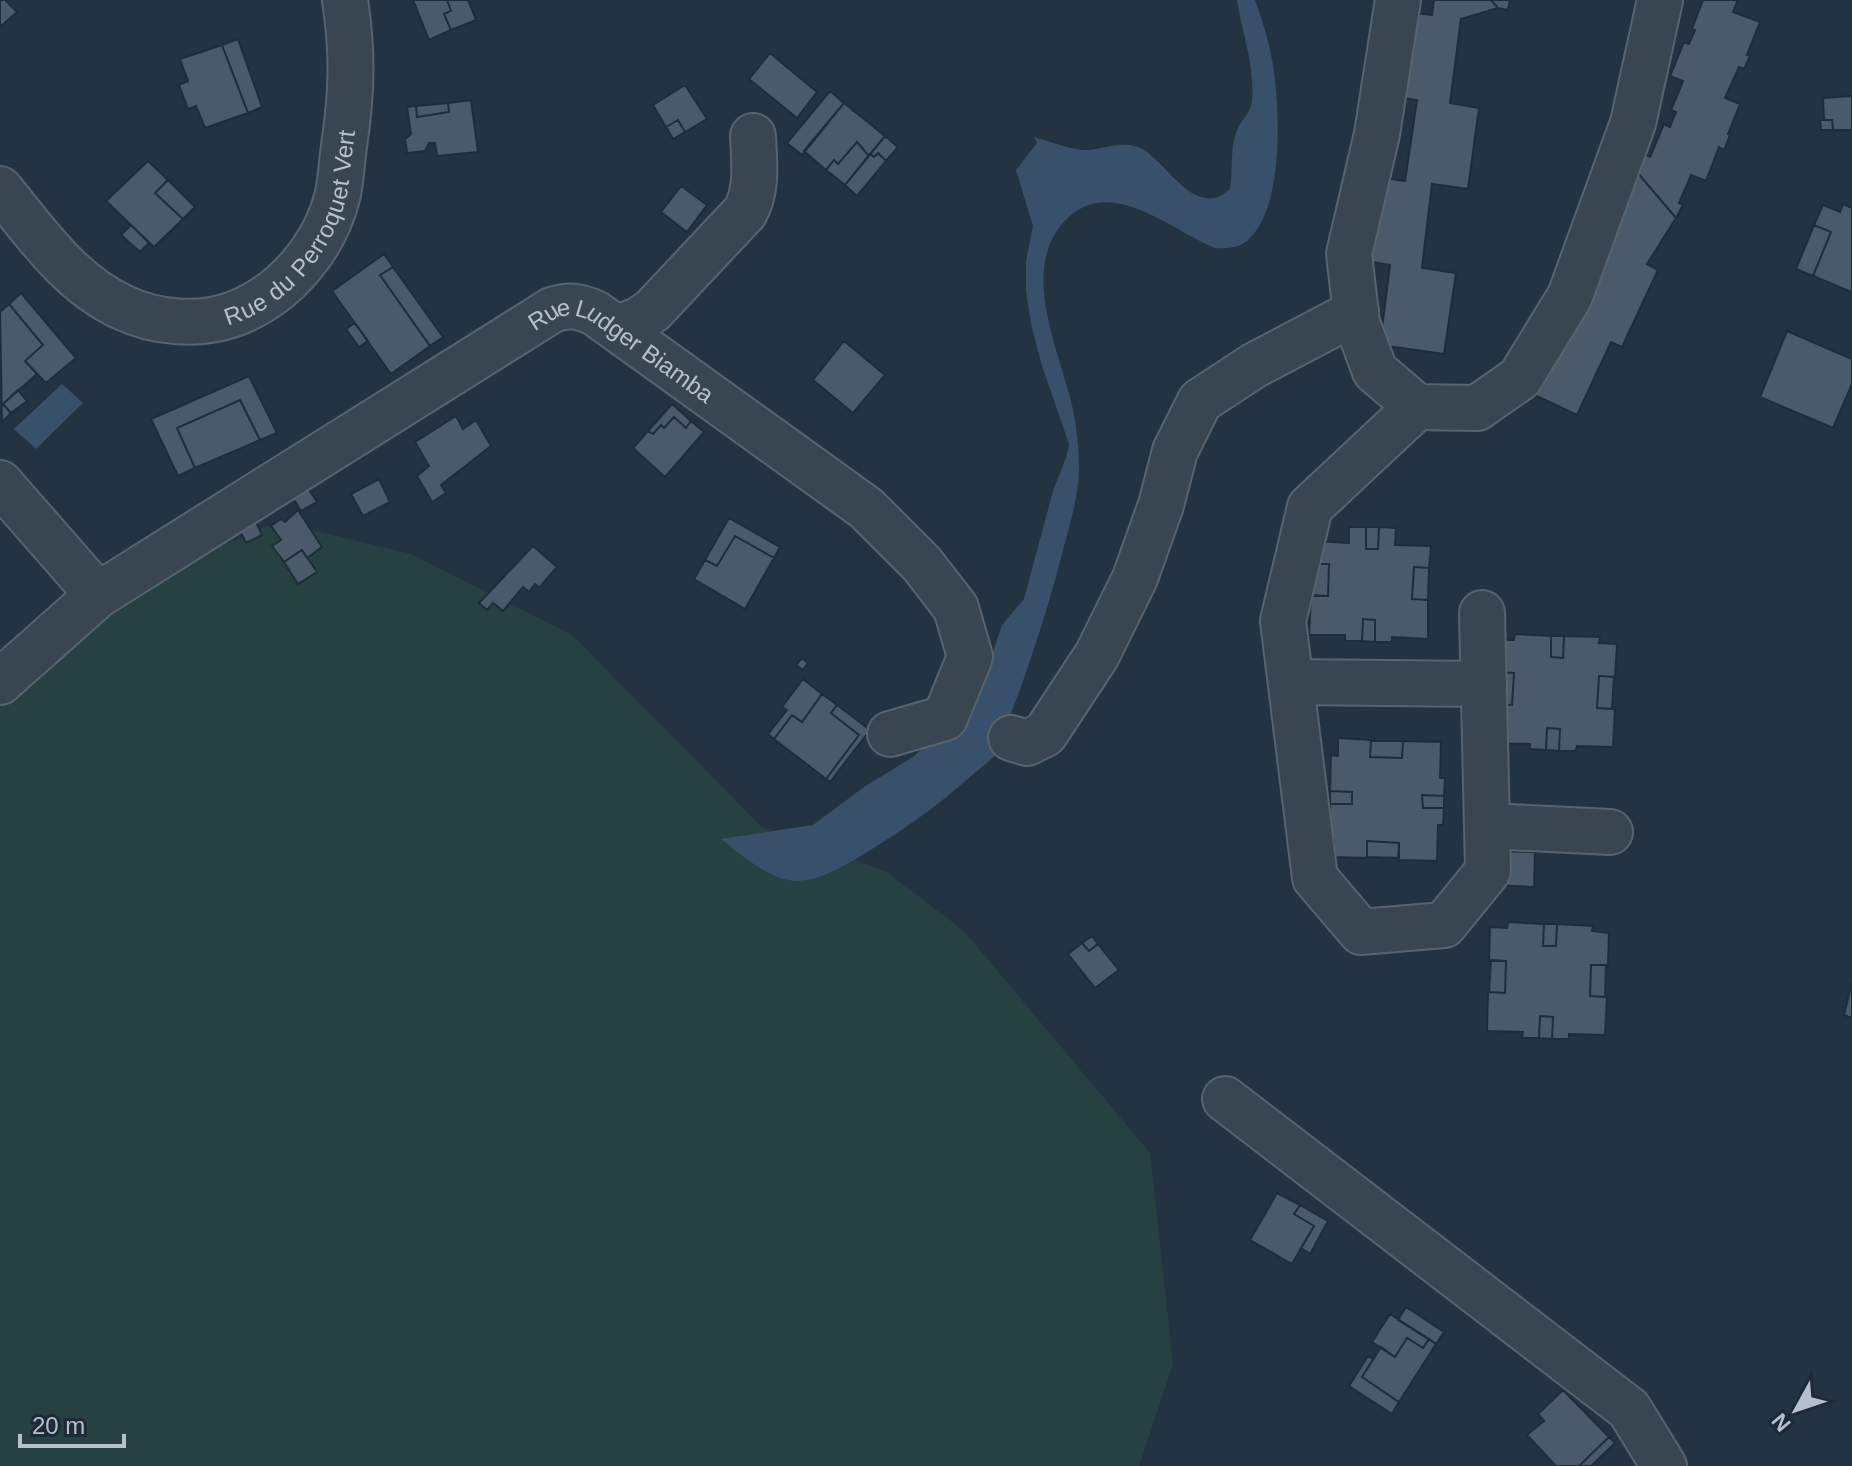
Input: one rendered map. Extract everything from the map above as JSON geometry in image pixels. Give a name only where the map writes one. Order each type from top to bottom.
[{"type":"street","name":"Rue du Perroquet Vert","points":[[0,189],[53,253],[88,287],[121,307],[158,320],[189,321],[221,319],[250,308],[273,293],[312,252],[327,225],[337,194],[350,109],[352,48],[345,0]]},
{"type":"street","points":[[1398,0],[1377,134],[1349,254],[1357,323],[1375,371],[1417,407],[1477,408],[1520,378],[1570,296],[1633,123],[1660,0]]},
{"type":"street","points":[[616,328],[639,320],[653,310],[745,212],[755,179],[753,136]]},
{"type":"street","name":"Rue Ludger Biamba","points":[[0,682],[98,595],[552,310],[565,305],[579,306],[595,313],[866,508],[922,564],[956,608],[970,657],[945,718],[890,734]]},
{"type":"street","points":[[1011,738],[1027,743],[1045,734],[1097,655],[1135,578],[1161,505],[1175,451],[1200,401],[1255,365],[1356,312]]},
{"type":"street","points":[[1417,407],[1310,507],[1283,621],[1315,878],[1361,932],[1444,925],[1488,871],[1482,613]]},
{"type":"street","points":[[0,483],[98,595]]},
{"type":"street","points":[[1291,682],[1484,684]]},
{"type":"street","points":[[1487,826],[1610,832]]},
{"type":"street","points":[[1225,1099],[1629,1409],[1664,1466]]},
{"type":"green space","points":[[278,522],[411,554],[572,635],[762,827],[885,871],[964,931],[1150,1153],[1173,1364],[1139,1466],[0,1466],[0,679],[102,598]]},
{"type":"water","points":[[1237,0],[1255,0],[1271,54],[1277,112],[1273,183],[1260,224],[1249,239],[1233,247],[1215,248],[1138,209],[1118,203],[1099,203],[1081,209],[1063,223],[1051,242],[1045,263],[1046,310],[1071,401],[1079,478],[1046,611],[997,751],[986,764],[896,834],[825,875],[793,881],[761,869],[721,839],[813,825],[864,787],[913,757],[953,721],[980,691],[1002,625],[1024,599],[1069,444],[1042,366],[1026,291],[1026,261],[1033,226],[1016,170],[1037,143],[1034,137],[1083,150],[1130,145],[1144,150],[1195,195],[1218,197],[1230,189],[1234,140],[1252,100],[1250,62]]},
{"type":"water","points":[[62,384],[83,403],[36,449],[14,429]]},
{"type":"building","points":[[0,0],[5,0],[17,12],[0,27]]},
{"type":"building","points":[[413,0],[447,0],[451,11],[444,14],[451,30],[429,40]]},
{"type":"building","points":[[447,0],[468,0],[476,20],[451,30],[444,14],[451,11]]},
{"type":"building","points":[[1434,0],[1491,0],[1498,8],[1461,19],[1450,103],[1479,108],[1468,189],[1432,184],[1422,268],[1456,273],[1444,354],[1380,345],[1390,265],[1360,260],[1372,176],[1405,181],[1417,100],[1385,95],[1397,11],[1432,15]]},
{"type":"building","points":[[1491,0],[1510,0],[1508,10],[1498,8]]},
{"type":"building","points":[[1703,0],[1738,0],[1733,12],[1760,22],[1747,55],[1750,56],[1744,69],[1739,67],[1725,98],[1740,104],[1724,150],[1719,147],[1706,181],[1691,175],[1676,218],[1631,165],[1636,150],[1650,157],[1664,124],[1670,127],[1676,112],[1671,110],[1683,81],[1670,76],[1684,42],[1689,44]]},
{"type":"building","points":[[238,39],[262,107],[248,113],[222,45]]},
{"type":"building","points":[[222,45],[248,113],[205,128],[196,106],[188,109],[179,85],[188,81],[180,59]]},
{"type":"building","points":[[770,53],[817,92],[797,118],[749,79]]},
{"type":"building","points":[[685,85],[707,119],[685,132],[678,120],[666,127],[653,105]]},
{"type":"building","points":[[830,91],[844,103],[802,155],[787,143]]},
{"type":"building","points":[[1852,96],[1852,130],[1833,130],[1832,120],[1824,120],[1823,98]]},
{"type":"building","points":[[471,100],[478,152],[437,156],[435,143],[429,143],[425,151],[407,153],[405,139],[411,134],[407,107],[416,106],[417,117],[449,112],[448,103]]},
{"type":"building","points":[[448,103],[449,112],[417,117],[416,106]]},
{"type":"building","points":[[844,103],[885,136],[869,156],[857,142],[838,164],[834,160],[826,170],[804,151]]},
{"type":"building","points":[[678,120],[685,132],[673,139],[666,127]]},
{"type":"building","points":[[1820,120],[1832,120],[1833,130],[1821,130]]},
{"type":"building","points":[[885,136],[898,147],[886,161],[878,153],[874,157],[870,154]]},
{"type":"building","points":[[857,142],[869,156],[845,185],[826,170],[834,160],[838,164]]},
{"type":"building","points":[[878,153],[886,161],[857,196],[845,185],[870,154],[874,157]]},
{"type":"building","points":[[148,161],[168,180],[155,193],[183,219],[154,247],[106,201]]},
{"type":"building","points":[[1631,165],[1676,218],[1647,264],[1658,270],[1622,347],[1611,342],[1577,415],[1524,390]]},
{"type":"building","points":[[168,180],[195,207],[183,219],[155,193]]},
{"type":"building","points":[[681,186],[707,205],[687,232],[661,212]]},
{"type":"building","points":[[1843,204],[1852,208],[1852,292],[1813,276],[1831,232],[1814,225],[1823,205],[1840,212]]},
{"type":"building","points":[[131,225],[149,243],[140,252],[121,235]]},
{"type":"building","points":[[1814,225],[1831,232],[1813,276],[1796,269]]},
{"type":"building","points":[[384,254],[393,267],[380,275],[430,346],[391,374],[332,291]]},
{"type":"building","points":[[393,267],[443,337],[430,346],[380,275]]},
{"type":"building","points":[[21,293],[76,358],[46,383],[25,361],[43,345],[9,304]]},
{"type":"building","points":[[9,304],[43,345],[25,361],[37,374],[3,404],[11,413],[2,422],[0,312]]},
{"type":"building","points":[[355,323],[368,341],[359,347],[346,329]]},
{"type":"building","points":[[1787,331],[1852,359],[1852,384],[1833,428],[1760,397]]},
{"type":"building","points":[[844,341],[885,375],[853,413],[813,380]]},
{"type":"building","points":[[249,376],[277,433],[260,440],[240,400],[177,428],[195,468],[178,476],[151,419]]},
{"type":"building","points":[[18,390],[27,401],[11,413],[3,404]]},
{"type":"building","points":[[240,400],[260,440],[195,468],[177,428]]},
{"type":"building","points":[[672,404],[691,421],[686,428],[674,417],[653,434],[648,431]]},
{"type":"building","points":[[456,416],[463,429],[476,420],[491,446],[441,485],[446,493],[432,502],[417,476],[429,466],[415,442]]},
{"type":"building","points":[[674,417],[686,428],[691,421],[704,432],[665,477],[633,448],[648,431],[653,434]]},
{"type":"building","points":[[379,479],[390,502],[363,516],[351,494]]},
{"type":"building","points":[[303,480],[317,502],[301,511],[288,490]]},
{"type":"building","points":[[249,507],[262,535],[246,543],[233,517]]},
{"type":"building","points":[[298,510],[322,547],[307,558],[302,550],[284,562],[272,546],[281,540],[271,526],[281,519],[285,522]]},
{"type":"building","points":[[729,518],[780,547],[774,558],[735,536],[717,566],[705,560]]},
{"type":"building","points":[[1349,527],[1366,527],[1366,549],[1378,549],[1379,527],[1396,528],[1395,545],[1431,546],[1429,568],[1414,567],[1412,599],[1428,600],[1428,639],[1392,637],[1392,642],[1375,642],[1375,620],[1363,619],[1362,641],[1345,641],[1345,635],[1309,635],[1311,595],[1328,596],[1329,564],[1312,564],[1312,541],[1349,543]]},
{"type":"building","points":[[1366,527],[1379,527],[1378,549],[1366,549]]},
{"type":"building","points":[[735,536],[774,558],[745,609],[694,579],[705,560],[717,566]]},
{"type":"building","points":[[533,546],[557,567],[539,588],[535,584],[529,592],[523,587],[503,611],[493,603],[487,610],[479,603]]},
{"type":"building","points":[[302,550],[317,572],[298,584],[284,562]]},
{"type":"building","points":[[1313,564],[1329,564],[1328,596],[1312,596]]},
{"type":"building","points":[[1414,567],[1429,568],[1428,600],[1412,599]]},
{"type":"building","points":[[1363,619],[1375,620],[1375,642],[1362,641]]},
{"type":"building","points":[[1515,634],[1551,636],[1551,657],[1563,658],[1564,636],[1600,637],[1599,643],[1617,644],[1615,677],[1599,676],[1597,708],[1615,709],[1613,747],[1577,746],[1576,751],[1559,751],[1560,729],[1547,728],[1546,750],[1530,749],[1530,744],[1494,743],[1495,704],[1512,705],[1514,673],[1496,672],[1498,640],[1514,640]]},
{"type":"building","points":[[1551,636],[1564,636],[1563,658],[1551,657]]},
{"type":"building","points":[[802,658],[808,663],[803,670],[796,665]]},
{"type":"building","points":[[1498,672],[1514,673],[1512,705],[1497,704]]},
{"type":"building","points":[[1599,676],[1614,677],[1612,709],[1597,708]]},
{"type":"building","points":[[803,679],[822,694],[802,722],[792,715],[774,739],[768,734],[787,710],[782,707]]},
{"type":"building","points":[[822,694],[837,705],[831,713],[859,735],[826,779],[774,739],[792,715],[802,722]]},
{"type":"building","points":[[837,705],[870,730],[830,782],[826,779],[859,735],[831,713]]},
{"type":"building","points":[[1547,728],[1560,729],[1559,751],[1546,750]]},
{"type":"building","points":[[1338,738],[1371,740],[1370,757],[1402,758],[1403,741],[1441,742],[1440,778],[1445,778],[1444,796],[1422,795],[1423,808],[1444,808],[1443,825],[1438,825],[1437,861],[1398,860],[1399,843],[1367,841],[1367,858],[1334,857],[1334,840],[1329,840],[1330,804],[1352,804],[1352,792],[1330,791],[1331,755],[1338,756]]},
{"type":"building","points":[[1371,741],[1403,741],[1402,758],[1370,757]]},
{"type":"building","points":[[1330,791],[1352,792],[1352,804],[1330,804]]},
{"type":"building","points":[[1422,795],[1444,796],[1444,808],[1423,808]]},
{"type":"building","points":[[1367,841],[1399,843],[1399,858],[1367,857]]},
{"type":"building","points":[[1493,851],[1535,852],[1534,887],[1492,885]]},
{"type":"building","points":[[1508,922],[1544,924],[1543,946],[1556,946],[1557,924],[1593,926],[1592,931],[1609,933],[1608,965],[1591,965],[1590,996],[1607,997],[1605,1035],[1569,1034],[1569,1039],[1552,1039],[1553,1017],[1540,1016],[1539,1038],[1522,1038],[1523,1032],[1487,1031],[1488,992],[1505,993],[1506,961],[1489,961],[1490,927],[1507,928]]},
{"type":"building","points":[[1544,924],[1557,924],[1556,946],[1543,946]]},
{"type":"building","points":[[1092,936],[1098,944],[1089,951],[1082,943]]},
{"type":"building","points":[[1082,943],[1089,951],[1098,944],[1119,970],[1095,988],[1068,954]]},
{"type":"building","points":[[1491,960],[1506,961],[1505,993],[1489,992]]},
{"type":"building","points":[[1591,965],[1606,965],[1605,997],[1590,996]]},
{"type":"building","points":[[1852,982],[1852,1018],[1844,1015]]},
{"type":"building","points":[[1540,1016],[1553,1017],[1552,1039],[1539,1038]]},
{"type":"building","points":[[1277,1193],[1300,1205],[1294,1214],[1314,1226],[1292,1264],[1250,1240]]},
{"type":"building","points":[[1300,1205],[1328,1221],[1310,1254],[1301,1248],[1314,1226],[1294,1214]]},
{"type":"building","points":[[1406,1307],[1444,1332],[1436,1344],[1398,1320]]},
{"type":"building","points":[[1390,1314],[1429,1339],[1423,1348],[1407,1338],[1395,1357],[1372,1342]]},
{"type":"building","points":[[1407,1338],[1423,1348],[1429,1339],[1436,1344],[1399,1402],[1362,1377],[1381,1347],[1395,1357]]},
{"type":"building","points":[[1368,1356],[1373,1359],[1362,1377],[1399,1402],[1392,1414],[1349,1386]]},
{"type":"building","points":[[1563,1390],[1609,1437],[1579,1466],[1556,1466],[1527,1435],[1544,1421],[1538,1414]]},
{"type":"building","points":[[1609,1437],[1615,1443],[1591,1466],[1579,1466]]}]
